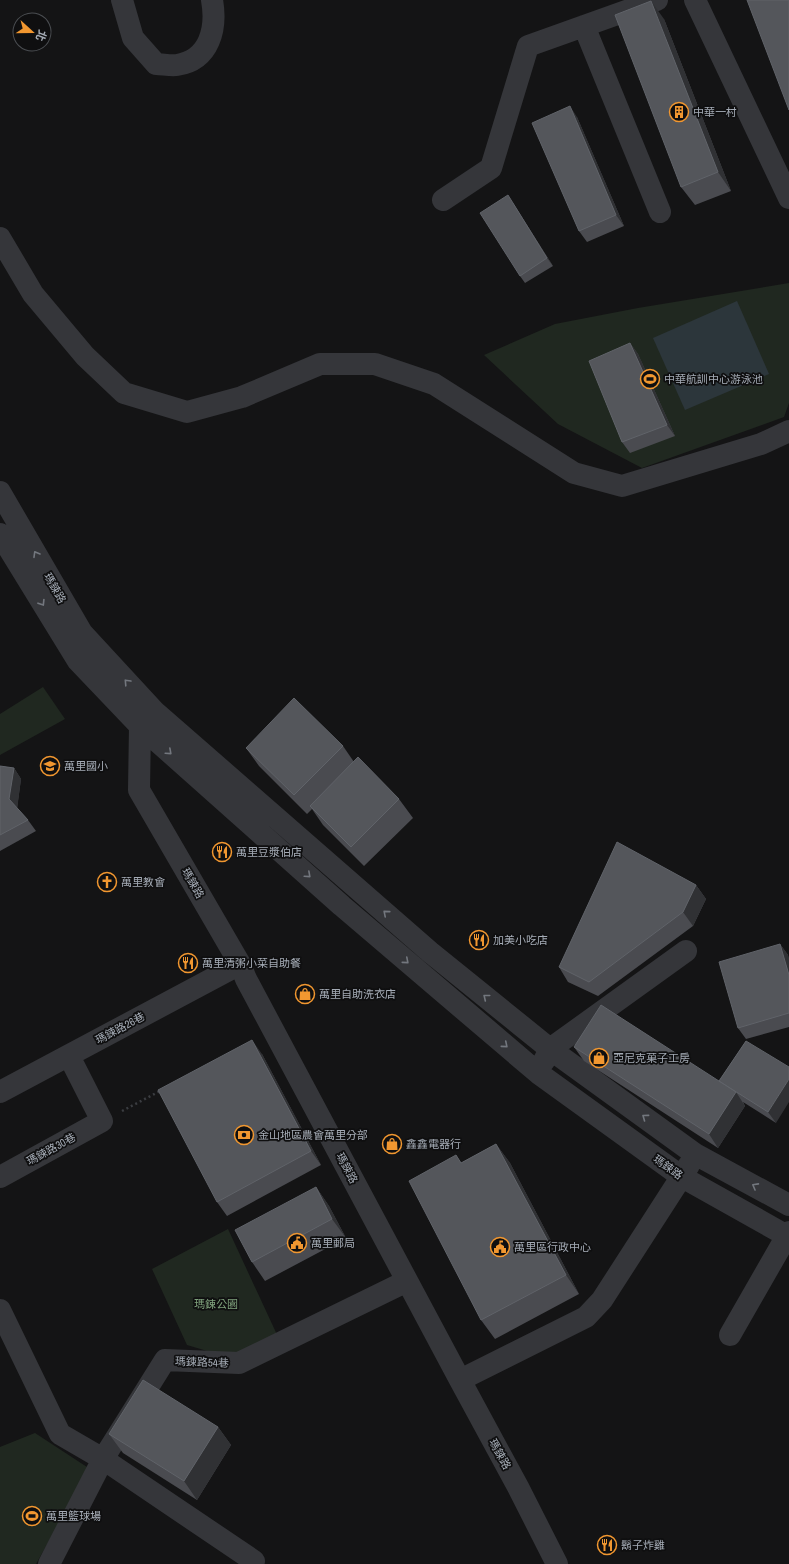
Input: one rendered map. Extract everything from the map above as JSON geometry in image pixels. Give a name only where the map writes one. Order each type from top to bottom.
[{"type":"street","points":[[122,0],[133,38],[156,64],[177,66],[201,55],[204,50],[213,33],[214,10],[212,0]]},
{"type":"street","points":[[443,200],[491,168],[528,46],[657,0]]},
{"type":"street","points":[[695,0],[789,198]]},
{"type":"street","points":[[584,26],[660,212]]},
{"type":"street","points":[[0,238],[33,294],[85,356],[124,393],[186,412],[242,397],[320,364],[375,364],[434,384],[574,473],[622,486],[761,444],[789,431]]},
{"type":"street","name":"瑪鋉路","points":[[0,492],[82,633],[147,718],[348,911],[538,1073],[682,1177],[788,1235]]},
{"type":"street","name":"瑪鋉路","points":[[0,534],[78,661],[430,952],[550,1049],[695,1154],[789,1205]]},
{"type":"street","name":"瑪鋉路","points":[[147,718],[140,790],[240,964],[250,986],[518,1487],[557,1564]]},
{"type":"street","points":[[538,1073],[550,1049],[686,951]]},
{"type":"street","name":"瑪鋉路26巷","points":[[0,1092],[240,964]]},
{"type":"street","points":[[69,1056],[102,1121]]},
{"type":"street","name":"瑪鋉路30巷","points":[[0,1177],[102,1121]]},
{"type":"street","points":[[460,1380],[586,1317],[602,1300],[682,1177],[695,1154]]},
{"type":"street","points":[[730,1335],[788,1235]]},
{"type":"street","name":"瑪鋉路54巷","points":[[49,1564],[103,1459],[165,1360],[239,1363],[407,1281]]},
{"type":"street","points":[[0,1310],[60,1434],[103,1459],[254,1561],[253,1564]]},
{"type":"path","points":[[102,1121],[164,1089]]},
{"type":"green space","name":"中華航訓中心游泳池","points":[[789,283],[789,403],[784,417],[642,468],[558,424],[484,355],[555,324],[638,308]]},
{"type":"green space","points":[[43,687],[65,719],[0,755],[0,714]]},
{"type":"green space","name":"瑪鋉公園","points":[[228,1229],[279,1339],[224,1356],[187,1345],[152,1269]]},
{"type":"green space","name":"萬里籃球場","points":[[35,1433],[90,1469],[36,1564],[0,1564],[0,1447]]},
{"type":"shaded area","points":[[737,301],[769,374],[685,410],[653,338]]},
{"type":"building","points":[[747,0],[789,0],[789,110]]},
{"type":"building","name":"中華一村","points":[[651,1],[718,172],[681,187],[615,15]]},
{"type":"building","points":[[570,106],[616,215],[579,231],[532,123]]},
{"type":"building","points":[[508,195],[547,258],[520,276],[480,213]]},
{"type":"building","points":[[630,343],[667,425],[622,442],[589,361]]},
{"type":"building","points":[[294,698],[343,746],[294,795],[246,748]]},
{"type":"building","points":[[358,757],[399,799],[351,847],[310,806]]},
{"type":"building","points":[[0,766],[14,768],[9,799],[28,820],[0,835]]},
{"type":"building","points":[[617,842],[696,885],[683,912],[589,982],[559,967]]},
{"type":"building","points":[[780,944],[789,975],[789,1013],[738,1028],[719,962]]},
{"type":"building","points":[[601,1005],[736,1092],[709,1134],[574,1047]]},
{"type":"building","name":"金山地區農會萬里分部","points":[[252,1040],[311,1151],[217,1202],[158,1090]]},
{"type":"building","points":[[746,1041],[789,1067],[789,1079],[768,1112],[719,1081]]},
{"type":"building","name":"萬里區行政中心","points":[[496,1144],[566,1275],[481,1320],[409,1181],[456,1155],[461,1163]]},
{"type":"building","points":[[316,1187],[332,1219],[252,1262],[235,1230]]},
{"type":"building","points":[[143,1380],[218,1427],[184,1481],[109,1434]]},
{"type":"place","name":"中華一村","points":[[679,112]]},
{"type":"place","name":"中華航訓中心游泳池","points":[[650,379]]},
{"type":"place","name":"萬里國小","points":[[50,766]]},
{"type":"place","name":"萬里豆漿伯店","points":[[222,852]]},
{"type":"place","name":"萬里教會","points":[[107,882]]},
{"type":"place","name":"加美小吃店","points":[[479,940]]},
{"type":"place","name":"萬里清粥小菜自助餐","points":[[188,963]]},
{"type":"place","name":"萬里自助洗衣店","points":[[305,994]]},
{"type":"place","name":"亞尼克菓子工房","points":[[599,1058]]},
{"type":"place","name":"金山地區農會萬里分部","points":[[244,1135]]},
{"type":"place","name":"鑫鑫電器行","points":[[392,1144]]},
{"type":"place","name":"萬里郵局","points":[[297,1243]]},
{"type":"place","name":"萬里區行政中心","points":[[500,1247]]},
{"type":"place","name":"萬里籃球場","points":[[32,1516]]},
{"type":"place","name":"鬍子炸雞","points":[[607,1545]]}]
